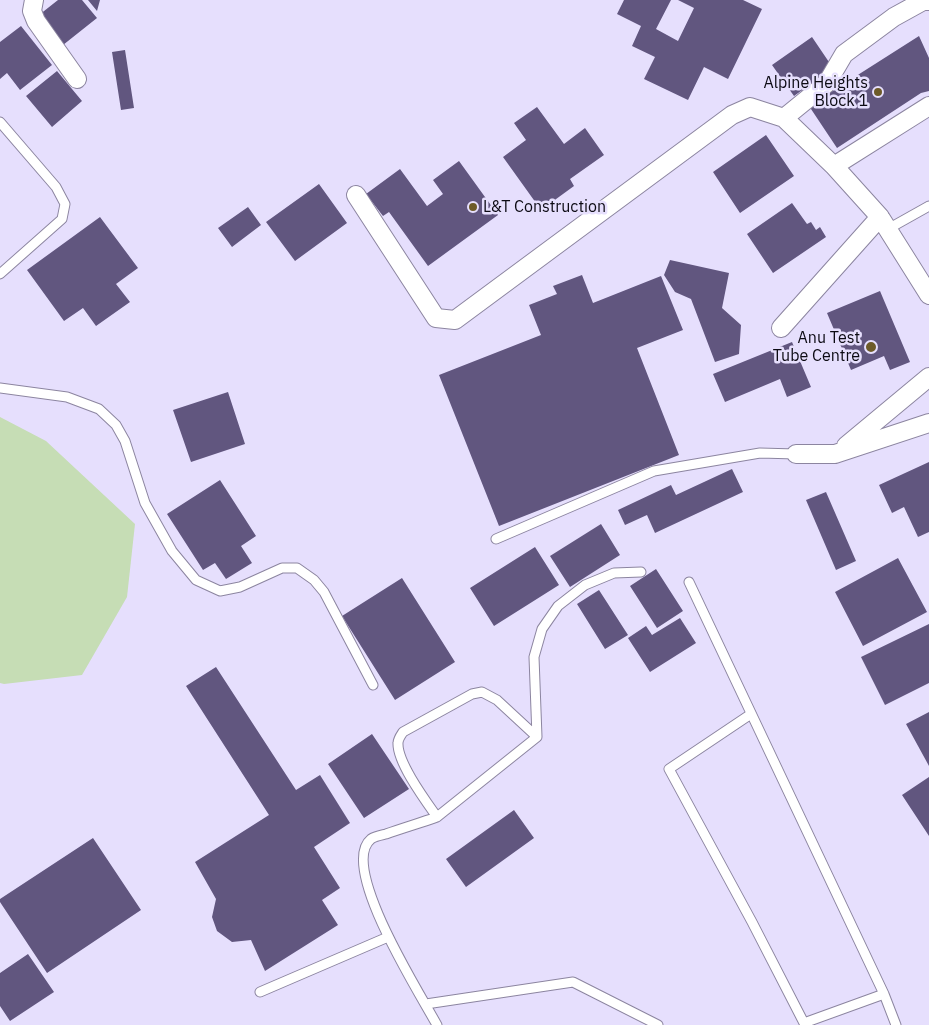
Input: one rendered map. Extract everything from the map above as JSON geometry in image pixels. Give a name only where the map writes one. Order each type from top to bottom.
[{"type":"street","points":[[34,0],[32,11],[36,20],[77,79]]},
{"type":"street","points":[[784,118],[827,83],[844,54],[894,17],[923,1],[929,1]]},
{"type":"street","points":[[834,166],[929,106]]},
{"type":"street","points":[[356,195],[436,318],[455,320],[732,115],[750,107],[784,118],[834,166],[884,223],[929,295]]},
{"type":"street","points":[[781,328],[884,223]]},
{"type":"street","points":[[835,454],[896,406],[929,377]]},
{"type":"street","points":[[796,454],[835,454],[929,423]]},
{"type":"lane","points":[[0,122],[52,181],[65,204],[62,219],[0,274]]},
{"type":"lane","points":[[884,223],[929,206]]},
{"type":"lane","points":[[0,388],[67,397],[99,409],[116,425],[125,441],[145,503],[172,551],[196,580],[220,591],[240,587],[282,568],[297,568],[314,580],[324,592],[373,685]]},
{"type":"lane","points":[[496,539],[654,471],[760,454],[796,454]]},
{"type":"lane","points":[[537,737],[534,657],[542,629],[558,606],[585,585],[614,573],[642,572]]},
{"type":"lane","points":[[688,582],[884,994],[896,1025]]},
{"type":"lane","points":[[437,817],[413,783],[399,753],[398,741],[403,732],[472,694],[482,692],[497,700],[537,737]]},
{"type":"lane","points":[[751,714],[669,769],[804,1023],[884,994]]},
{"type":"lane","points":[[437,1025],[388,937],[370,893],[363,864],[363,850],[372,838],[437,817],[537,737]]},
{"type":"lane","points":[[260,992],[388,937]]},
{"type":"lane","points":[[426,1004],[573,982],[658,1025]]},
{"type":"green space","points":[[0,417],[46,441],[135,524],[127,597],[82,675],[0,683]]},
{"type":"building","points":[[58,0],[82,0],[97,18],[63,45],[39,15]]},
{"type":"building","points":[[88,0],[100,0],[97,11]]},
{"type":"building","points":[[624,0],[671,0],[656,29],[678,41],[694,8],[678,0],[743,0],[762,9],[728,79],[704,67],[688,100],[644,79],[655,57],[632,46],[641,26],[617,14]]},
{"type":"building","points":[[21,26],[52,65],[20,90],[7,73],[0,79],[0,42]]},
{"type":"building","name":"Alpine Heights Block 1","points":[[919,36],[929,58],[929,91],[921,93],[837,148],[809,106]]},
{"type":"building","points":[[812,37],[833,68],[794,96],[772,65]]},
{"type":"building","points":[[125,50],[134,108],[121,110],[112,52]]},
{"type":"building","points":[[57,71],[82,101],[52,127],[26,96]]},
{"type":"building","points":[[537,107],[564,144],[585,128],[604,155],[570,179],[574,186],[541,210],[503,157],[526,140],[514,123]]},
{"type":"building","points":[[766,135],[794,176],[740,213],[713,172]]},
{"type":"building","points":[[459,161],[498,215],[428,266],[389,212],[383,216],[366,194],[400,169],[427,206],[443,194],[433,180]]},
{"type":"building","points":[[319,184],[347,223],[295,261],[266,222]]},
{"type":"building","points":[[792,203],[807,224],[811,222],[816,230],[820,227],[826,237],[773,273],[747,234]]},
{"type":"building","points":[[248,207],[261,225],[232,247],[218,228]]},
{"type":"building","points":[[100,217],[138,268],[116,284],[130,302],[96,326],[83,308],[64,321],[27,270]]},
{"type":"building","points":[[670,260],[729,273],[722,308],[741,325],[739,354],[715,362],[691,299],[675,292],[664,275]]},
{"type":"building","points":[[582,275],[593,303],[661,276],[683,330],[637,348],[679,455],[499,526],[439,375],[541,335],[529,305],[557,294],[553,286]]},
{"type":"building","points":[[880,291],[910,362],[890,370],[884,356],[851,370],[827,313]]},
{"type":"building","points":[[792,342],[811,387],[787,397],[780,379],[725,402],[713,374]]},
{"type":"building","points":[[228,392],[245,444],[191,462],[173,410]]},
{"type":"building","points":[[929,462],[929,532],[918,537],[904,507],[892,513],[879,485]]},
{"type":"building","points":[[732,469],[743,492],[655,533],[647,515],[625,525],[618,510],[671,485],[676,495]]},
{"type":"building","points":[[220,480],[256,536],[241,546],[252,563],[226,579],[215,563],[203,570],[167,514]]},
{"type":"building","points":[[826,492],[856,561],[836,570],[806,500]]},
{"type":"building","points":[[601,524],[620,555],[570,587],[550,556]]},
{"type":"building","points":[[535,547],[559,585],[494,626],[470,588]]},
{"type":"building","points":[[898,558],[927,612],[863,646],[835,592]]},
{"type":"building","points":[[656,569],[683,611],[657,628],[630,586]]},
{"type":"building","points":[[402,578],[455,662],[395,700],[342,616]]},
{"type":"building","points":[[599,590],[628,635],[605,649],[577,604]]},
{"type":"building","points":[[680,618],[696,643],[650,672],[628,638],[646,626],[652,635]]},
{"type":"building","points":[[929,624],[929,683],[885,705],[861,657]]},
{"type":"building","points":[[216,667],[296,790],[320,775],[350,823],[314,847],[340,888],[322,900],[338,925],[265,971],[251,940],[232,942],[217,931],[212,917],[216,899],[195,862],[269,815],[186,686]]},
{"type":"building","points":[[929,712],[929,766],[906,724]]},
{"type":"building","points":[[372,734],[409,789],[364,818],[328,764]]},
{"type":"building","points":[[929,777],[929,836],[902,795]]},
{"type":"building","points":[[514,810],[534,838],[466,887],[446,859]]},
{"type":"building","points":[[93,838],[141,910],[47,973],[0,902],[0,899]]},
{"type":"building","points":[[28,954],[54,992],[10,1021],[0,1006],[0,973]]},
{"type":"place","name":"Alpine Heights Block 1","points":[[878,92]]},
{"type":"place","name":"L&T Construction","points":[[473,207]]},
{"type":"place","name":"Anu Test Tube Centre","points":[[871,347]]}]
